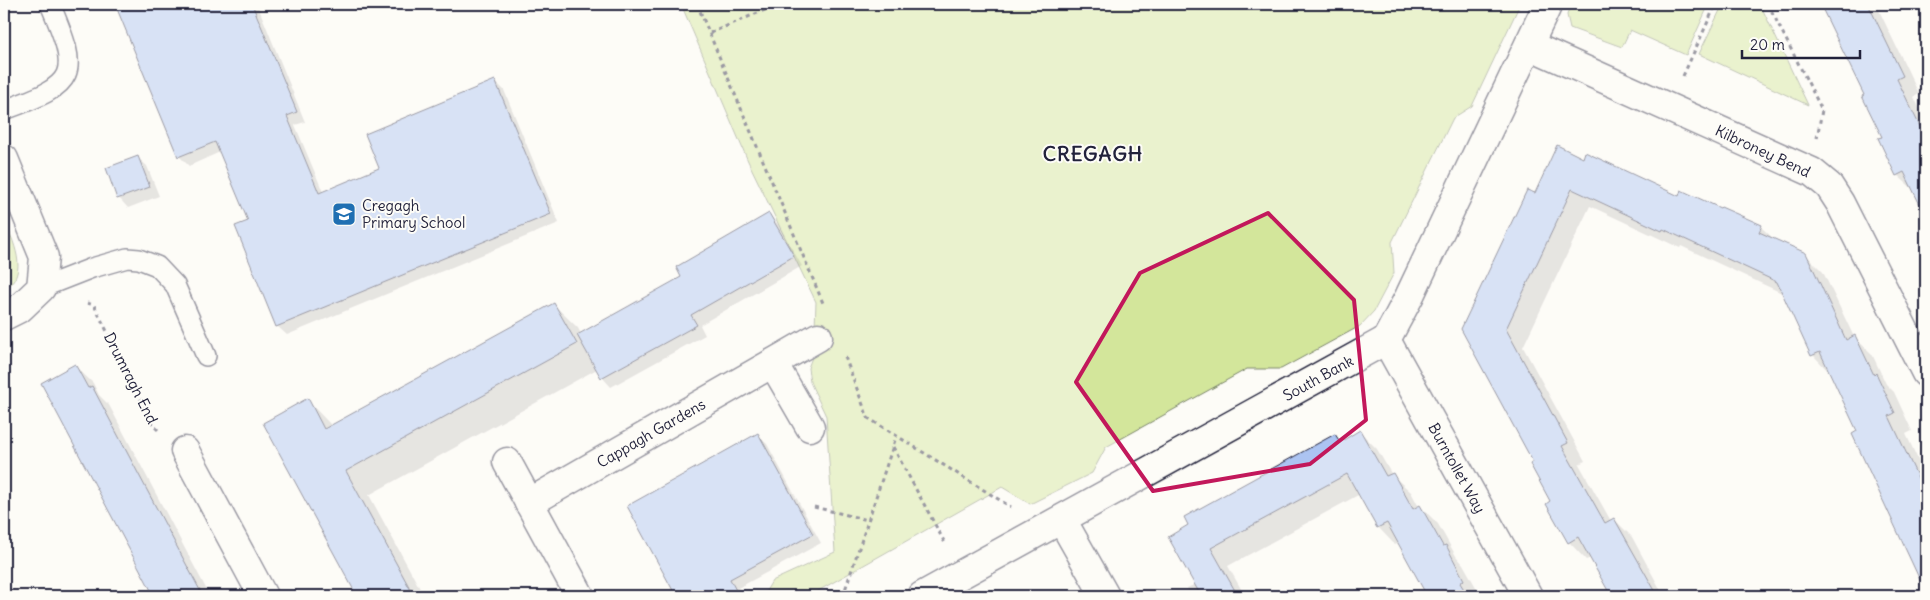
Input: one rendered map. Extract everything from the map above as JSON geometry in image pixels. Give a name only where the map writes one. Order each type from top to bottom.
[{"type":"street","points":[[1386,340],[1409,297],[1548,4]]},
{"type":"street","name":"Kilbroney Bend","points":[[1529,45],[1812,172],[1829,186],[1840,203],[1926,373]]},
{"type":"street","points":[[4,159],[44,257],[41,288],[20,308],[4,316]]},
{"type":"street","name":"Cappagh Gardens","points":[[530,503],[818,337]]},
{"type":"street","name":"South Bank","points":[[922,596],[1386,340]]},
{"type":"street","name":"Burntollet Way","points":[[1386,340],[1528,596]]},
{"type":"street","points":[[773,363],[810,427]]},
{"type":"street","points":[[185,451],[263,596]]},
{"type":"street","points":[[507,462],[580,596]]},
{"type":"street","points":[[1054,524],[1105,596]]},
{"type":"lane","points":[[4,110],[51,91],[62,83],[68,71],[69,57],[64,35],[50,4]]},
{"type":"lane","points":[[41,288],[92,268],[127,258],[139,259],[157,266],[175,285],[206,356]]},
{"type":"path","points":[[698,4],[823,304]]},
{"type":"path","points":[[710,33],[779,4]]},
{"type":"path","points":[[1669,108],[1716,4]]},
{"type":"path","points":[[1768,4],[1822,110],[1812,172]]},
{"type":"path","name":"Drumragh End","points":[[41,288],[94,305],[154,426],[185,451]]},
{"type":"path","points":[[844,356],[868,418],[896,437],[1054,524]]},
{"type":"path","points":[[843,596],[896,437]]},
{"type":"path","points":[[893,447],[962,574]]},
{"type":"path","points":[[814,507],[868,520]]},
{"type":"highlighted area","points":[[1268,213],[1354,300],[1366,420],[1310,464],[1153,491],[1076,382],[1140,273]]},
{"type":"green space","points":[[681,4],[1520,4],[1472,106],[1453,118],[1392,242],[1394,273],[1374,311],[1360,326],[1281,369],[1247,369],[1106,447],[1092,473],[1030,504],[1002,487],[809,596],[763,596],[772,581],[835,552],[826,416],[810,382],[808,368],[814,352],[816,302],[748,161]]},
{"type":"green space","points":[[1570,4],[1709,4],[1686,55],[1630,30],[1622,47],[1570,28],[1567,15]]},
{"type":"green space","points":[[1723,4],[1760,4],[1808,105],[1699,54]]},
{"type":"green space","points":[[4,219],[15,246],[18,266],[17,275],[12,283],[4,289]]},
{"type":"building","points":[[115,4],[252,4],[297,112],[287,116],[319,193],[379,168],[365,134],[495,80],[551,214],[276,327],[235,226],[248,221],[215,142],[178,157]]},
{"type":"building","points":[[1820,4],[1868,4],[1903,76],[1897,79],[1926,139],[1926,217],[1904,172],[1896,176],[1878,138],[1882,137],[1862,96],[1864,95]]},
{"type":"building","points":[[1557,145],[1583,158],[1585,152],[1679,196],[1681,190],[1721,207],[1762,225],[1759,232],[1806,253],[1846,340],[1855,335],[1874,375],[1876,373],[1895,413],[1889,416],[1926,495],[1926,593],[1852,434],[1857,431],[1820,352],[1811,356],[1777,282],[1572,189],[1506,329],[1568,443],[1562,446],[1605,523],[1614,518],[1658,596],[1611,596],[1578,537],[1568,543],[1546,504],[1550,501],[1530,464],[1533,462],[1461,329],[1527,190],[1535,193]]},
{"type":"building","points":[[138,156],[150,187],[117,199],[106,168]]},
{"type":"building","points":[[769,213],[794,256],[691,315],[697,325],[601,378],[577,335],[681,277],[676,267]]},
{"type":"building","points":[[554,303],[577,344],[346,471],[414,596],[357,596],[263,423],[308,398],[324,429]]},
{"type":"building","points":[[75,364],[88,388],[92,386],[203,596],[154,596],[41,383]]},
{"type":"building","points":[[1360,430],[1386,476],[1393,473],[1413,509],[1420,505],[1443,546],[1446,545],[1464,580],[1460,583],[1468,596],[1427,596],[1387,523],[1377,528],[1347,474],[1211,548],[1238,596],[1201,596],[1168,537],[1188,525],[1184,517],[1335,434],[1340,442]]},
{"type":"building","points":[[758,433],[813,534],[730,579],[739,596],[676,596],[627,506]]},
{"type":"place","name":"Cregagh Primary School","points":[[344,214]]},
{"type":"district","name":"CREGAGH","points":[[1093,153]]}]
